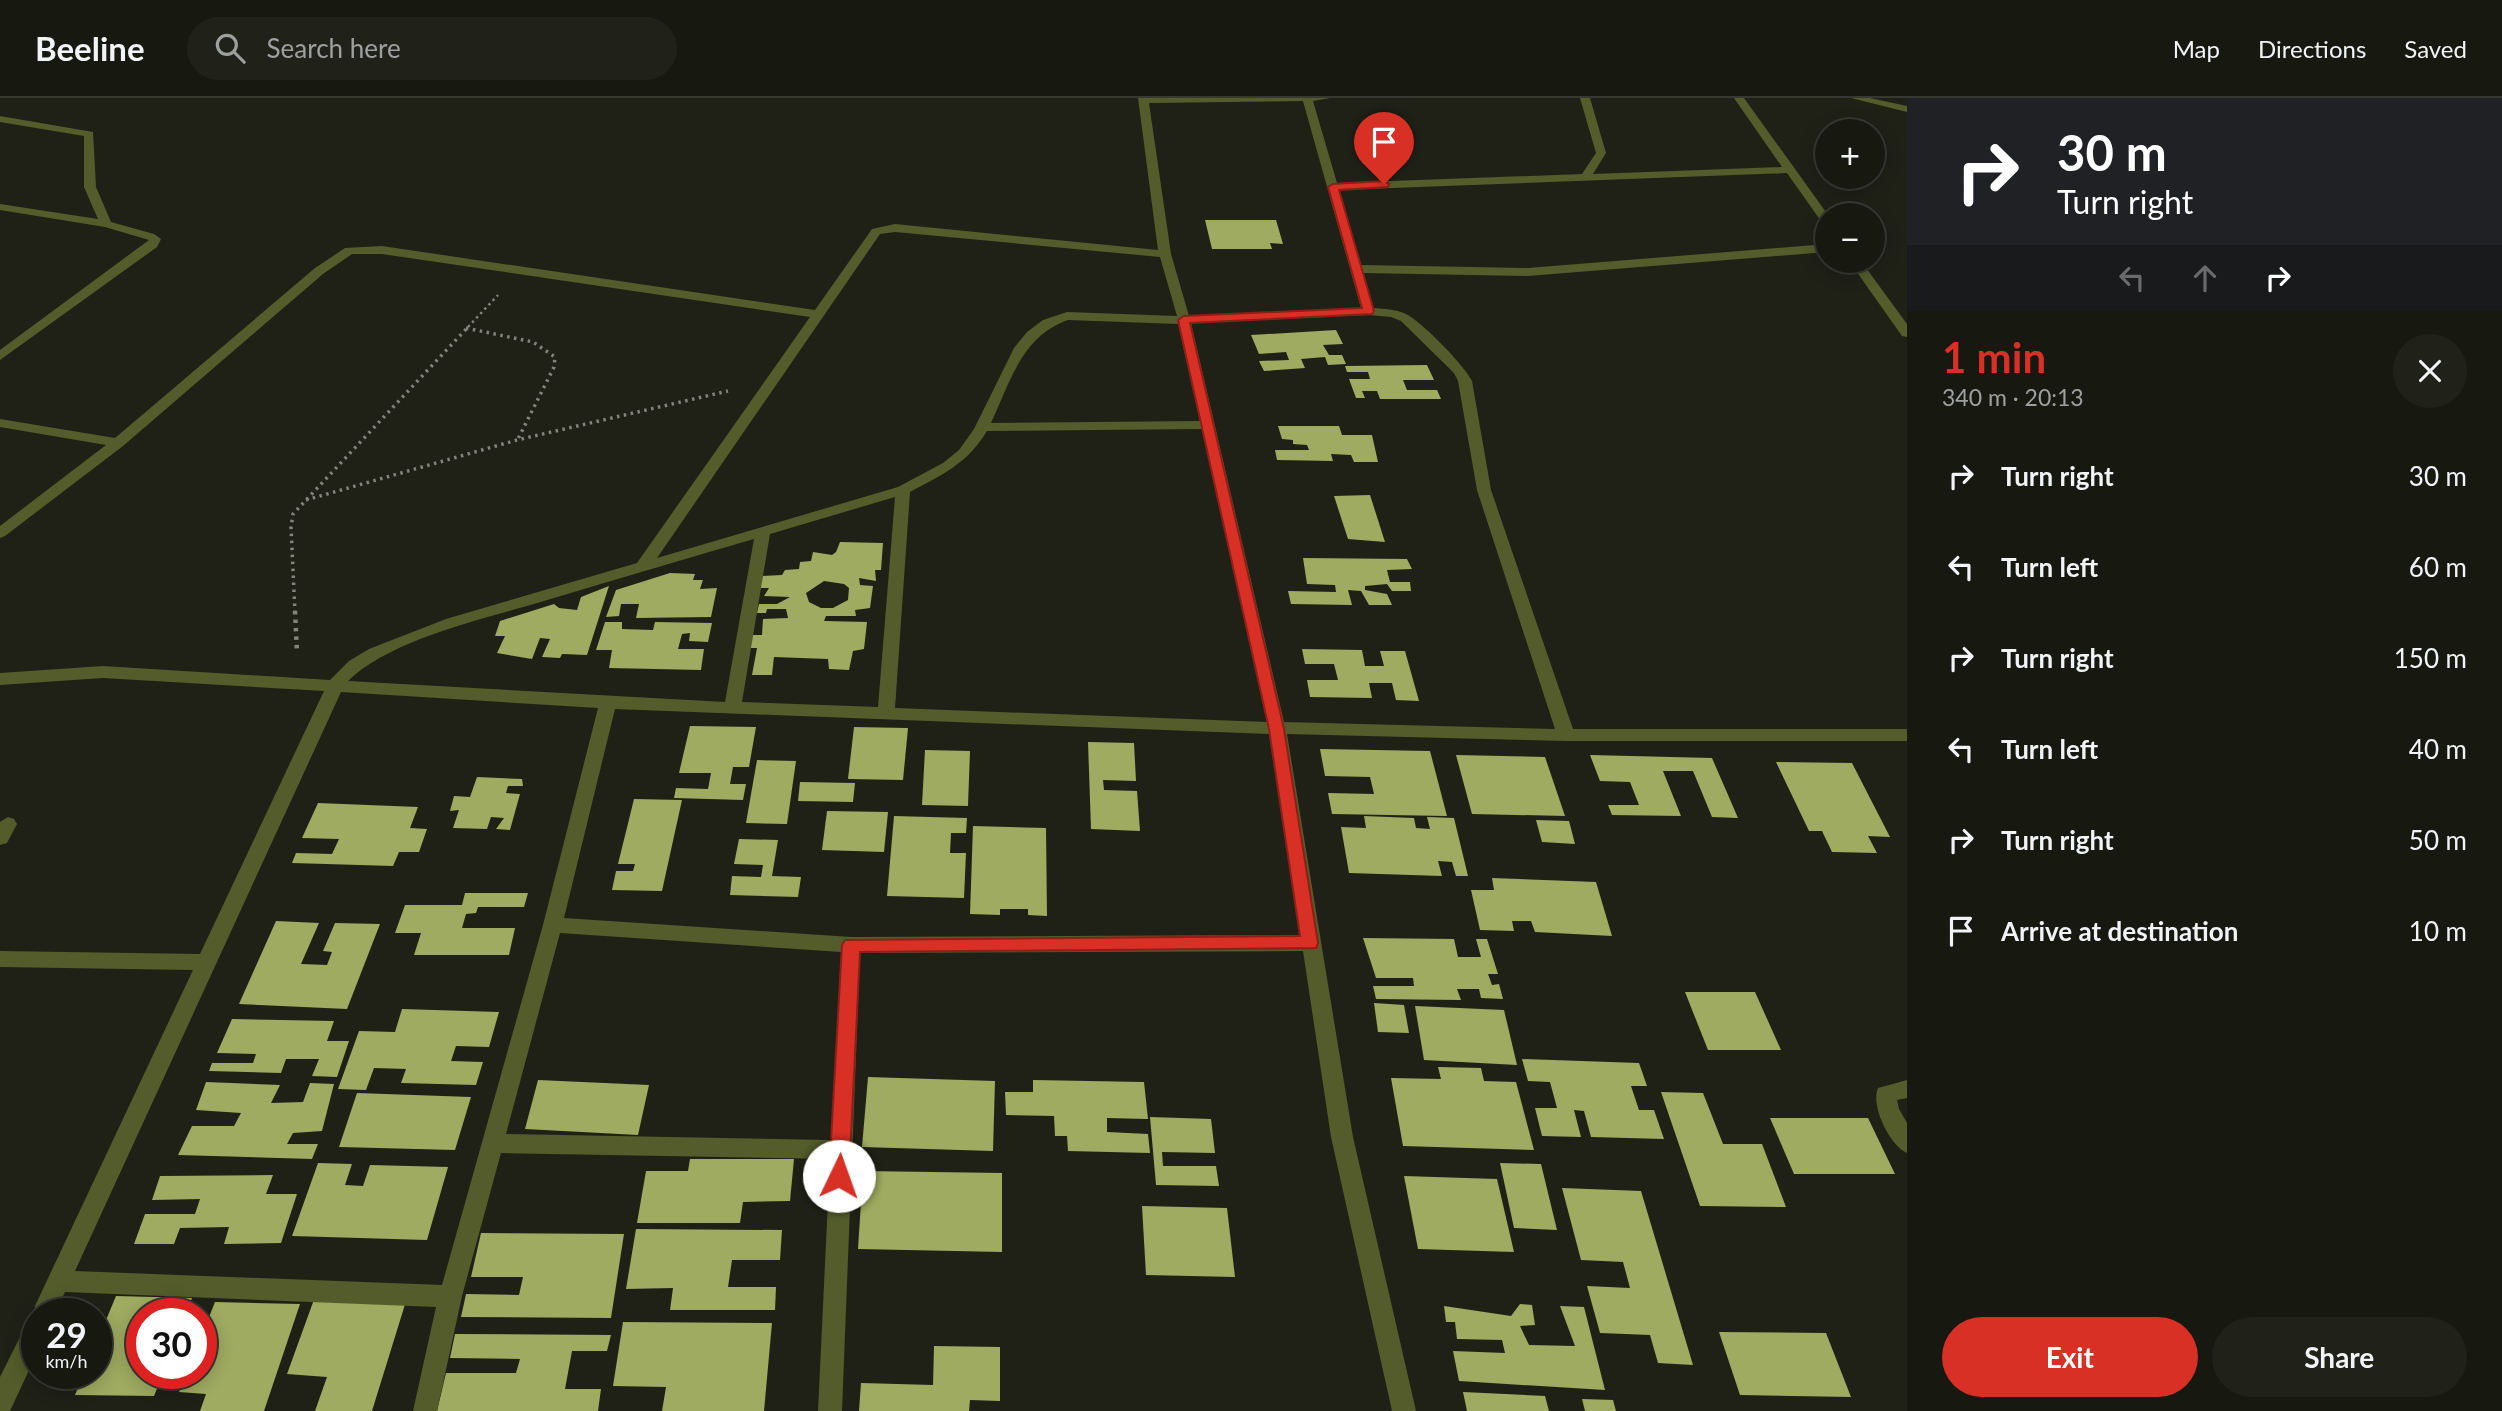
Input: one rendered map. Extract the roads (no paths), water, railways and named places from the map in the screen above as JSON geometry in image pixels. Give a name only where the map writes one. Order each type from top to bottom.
[{"type":"street","points":[[1325,98],[1143,99],[1165,254],[1184,320],[1277,729],[1342,1137],[1404,1411]]},
{"type":"street","points":[[1585,98],[1601,153],[1587,175]]},
{"type":"street","points":[[1739,98],[1815,206]]},
{"type":"street","points":[[1856,98],[1907,109]]},
{"type":"street","points":[[1900,98],[1907,109]]},
{"type":"street","points":[[1308,100],[1368,311]]},
{"type":"street","points":[[0,119],[89,134],[90,187],[106,223]]},
{"type":"street","points":[[1333,187],[1587,175],[1789,170]]},
{"type":"street","points":[[0,207],[106,223],[155,239],[153,244],[0,356]]},
{"type":"street","points":[[645,565],[876,231],[895,228],[1165,254]]},
{"type":"street","points":[[0,533],[118,443],[342,253],[357,249],[382,250],[818,314]]},
{"type":"street","points":[[1356,269],[1528,272],[1815,249]]},
{"type":"street","points":[[1864,273],[1907,333]]},
{"type":"street","points":[[51,1298],[337,684],[355,664],[375,653],[452,623],[903,490],[957,460],[971,446],[1019,352],[1040,327],[1051,319],[1067,316],[1184,320],[1368,311],[1393,313],[1405,318],[1460,371],[1465,381],[1484,490],[1566,735]]},
{"type":"street","points":[[0,423],[118,443]]},
{"type":"street","points":[[982,427],[1207,425]]},
{"type":"street","points":[[886,713],[903,490]]},
{"type":"street","points":[[733,706],[763,532]]},
{"type":"street","points":[[0,679],[103,672],[608,702],[1277,729],[1566,735],[1907,735]]},
{"type":"street","points":[[425,1411],[450,1297],[553,925],[608,702]]},
{"type":"street","points":[[553,925],[851,945],[1310,943]]},
{"type":"street","points":[[830,1411],[851,945]]},
{"type":"street","points":[[0,959],[209,962]]},
{"type":"street","points":[[1907,1089],[1886,1094],[1888,1111],[1907,1143]]},
{"type":"street","points":[[492,1143],[840,1150]]},
{"type":"street","points":[[59,1280],[450,1297]]},
{"type":"street","points":[[0,1404],[21,1360]]}]
